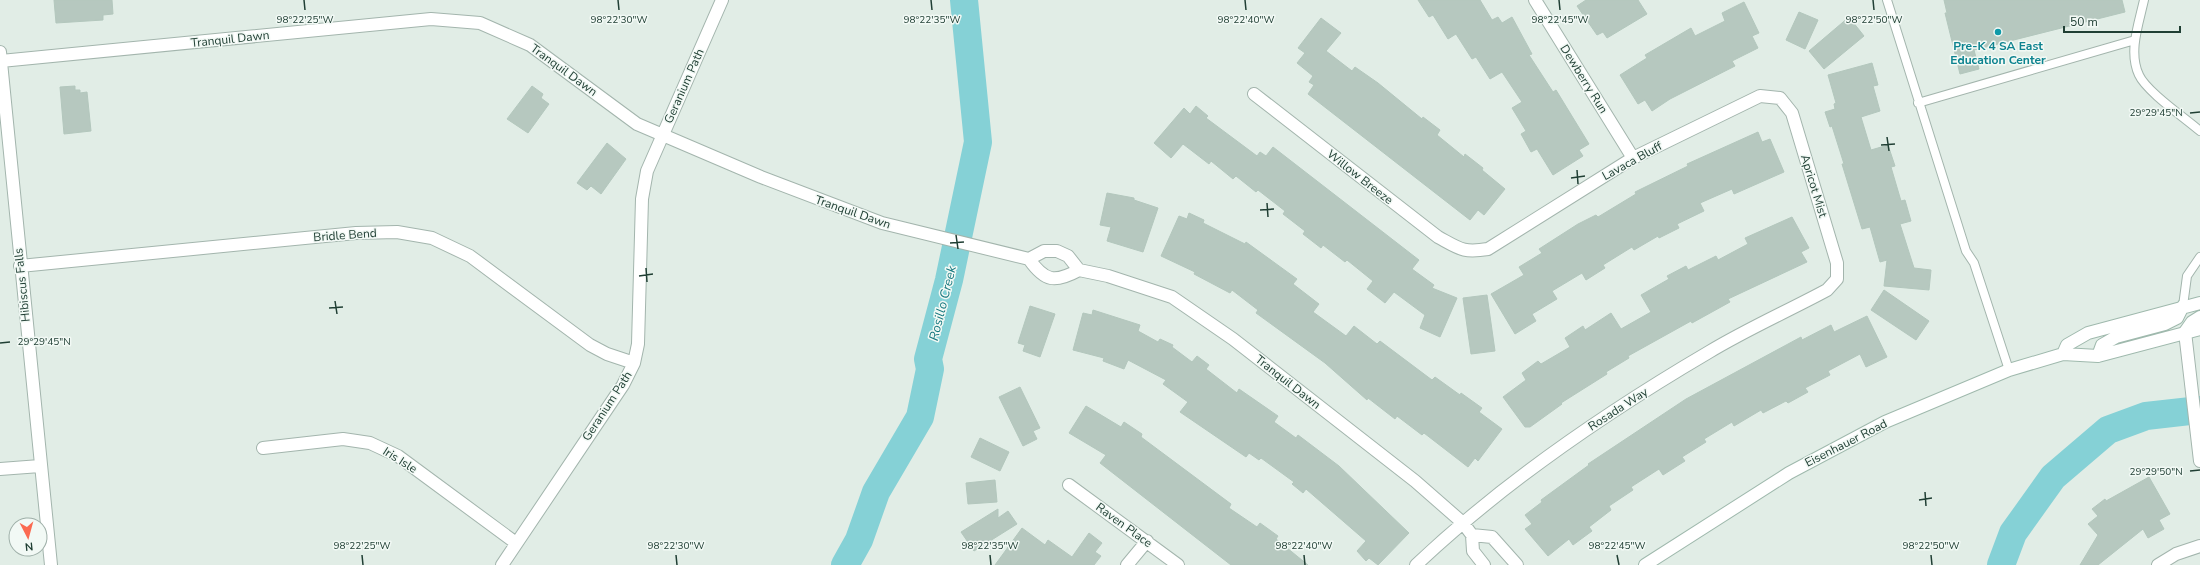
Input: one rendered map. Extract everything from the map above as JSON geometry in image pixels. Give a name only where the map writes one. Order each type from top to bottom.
[{"type":"street","name":"Geranium Path","points":[[502,565],[623,385],[634,363],[638,344],[642,199],[648,171],[722,0]]},
{"type":"street","name":"Dewberry Run","points":[[1535,0],[1633,158]]},
{"type":"street","name":"Tranquil Dawn","points":[[0,56],[431,19],[480,23],[530,45],[637,124],[662,136],[775,183],[882,223],[1029,259]]},
{"type":"street","name":"Hibiscus Falls","points":[[0,56],[51,565]]},
{"type":"street","name":"Willow Breeze","points":[[1254,94],[1438,237],[1459,249],[1470,252]]},
{"type":"street","name":"Lavaca Bluff","points":[[1470,252],[1488,248],[1633,158],[1760,96],[1780,98]]},
{"type":"street","name":"Apricot Mist","points":[[1780,98],[1792,113],[1837,263],[1836,279]]},
{"type":"street","name":"Bridle Bend","points":[[20,266],[356,234],[396,232],[432,238],[470,256],[590,345],[607,354],[634,363]]},
{"type":"street","points":[[1044,251],[1057,251],[1068,256],[1079,270],[1063,278],[1051,278],[1040,273],[1029,259],[1044,251]]},
{"type":"street","name":"Tranquil Dawn","points":[[1079,270],[1108,276],[1172,297],[1258,359],[1415,481],[1463,524],[1472,535],[1473,551],[1484,565]]},
{"type":"street","name":"Rosada Way","points":[[1416,565],[1489,501],[1591,426],[1710,351],[1827,290],[1836,279]]},
{"type":"street","points":[[2063,354],[2067,345],[2088,333],[2183,306],[2200,303]]},
{"type":"street","points":[[2098,356],[2102,345],[2116,337],[2165,324],[2177,318],[2183,306]]},
{"type":"street","points":[[2200,317],[2192,322],[2185,332],[2200,455]]},
{"type":"street","name":"Eisenhauer Road","points":[[1645,565],[1796,469],[1885,422],[2009,370],[2063,354],[2098,356],[2200,329]]},
{"type":"street","name":"Iris Isle","points":[[264,448],[343,439],[370,442],[398,456],[516,543]]},
{"type":"street","points":[[0,470],[40,466]]},
{"type":"street","name":"Raven Place","points":[[1069,485],[1178,565]]},
{"type":"street","points":[[1472,535],[1492,537],[1517,565]]},
{"type":"street","points":[[1127,565],[1147,541]]},
{"type":"street","points":[[2158,565],[2176,554],[2200,546]]},
{"type":"lane","points":[[1887,0],[1918,103],[1966,251],[1974,263],[2009,370]]},
{"type":"lane","points":[[2144,0],[2135,40],[2136,66],[2140,76],[2149,87],[2200,130]]},
{"type":"lane","points":[[1918,103],[2135,40]]},
{"type":"lane","points":[[2183,306],[2187,276],[2200,257]]},
{"type":"building","points":[[54,0],[112,0],[113,14],[103,15],[103,20],[56,23]]},
{"type":"building","points":[[1418,0],[1480,0],[1492,20],[1498,17],[1502,23],[1512,17],[1532,54],[1529,55],[1553,92],[1556,90],[1589,144],[1579,150],[1583,156],[1553,175],[1537,149],[1531,152],[1521,134],[1526,131],[1512,108],[1522,102],[1502,72],[1490,79],[1476,57],[1472,59],[1456,34],[1448,39],[1433,15],[1429,17]]},
{"type":"building","points":[[1586,0],[1638,0],[1647,14],[1607,38],[1603,32],[1597,35],[1577,6]]},
{"type":"building","name":"Pre-K 4 SA East Education Center","points":[[1944,0],[2122,0],[2125,12],[1974,50],[1979,69],[1960,74],[1945,13],[1947,13]]},
{"type":"building","points":[[1744,2],[1759,33],[1752,36],[1758,48],[1732,61],[1735,66],[1670,99],[1652,111],[1645,100],[1638,104],[1620,75],[1647,58],[1645,55],[1691,28],[1695,36],[1725,21],[1722,13]]},
{"type":"building","points":[[1799,12],[1818,20],[1805,49],[1786,40]]},
{"type":"building","points":[[1849,17],[1864,36],[1824,69],[1809,51]]},
{"type":"building","points":[[1321,18],[1341,33],[1326,51],[1352,71],[1355,67],[1378,83],[1422,119],[1423,117],[1440,130],[1437,135],[1464,157],[1465,154],[1483,168],[1482,170],[1505,189],[1484,215],[1478,210],[1470,220],[1308,94],[1314,85],[1309,82],[1313,76],[1297,63],[1305,53],[1298,48]]},
{"type":"building","points":[[1872,63],[1878,85],[1873,86],[1880,111],[1861,117],[1871,150],[1888,145],[1895,166],[1891,167],[1901,201],[1905,200],[1911,221],[1900,224],[1914,268],[1931,270],[1929,290],[1884,286],[1887,260],[1880,262],[1870,227],[1862,229],[1832,126],[1830,127],[1825,112],[1835,109],[1834,104],[1836,103],[1828,75]]},
{"type":"building","points":[[75,86],[75,90],[80,90],[80,93],[87,92],[91,131],[64,134],[60,87]]},
{"type":"building","points":[[532,86],[543,94],[541,98],[549,104],[528,133],[507,119]]},
{"type":"building","points":[[1196,106],[1208,116],[1206,118],[1257,156],[1260,152],[1266,156],[1273,147],[1419,260],[1412,269],[1434,285],[1432,288],[1457,298],[1440,337],[1420,328],[1425,315],[1394,292],[1385,303],[1367,289],[1373,281],[1347,260],[1345,262],[1323,245],[1321,248],[1303,234],[1305,231],[1283,214],[1285,211],[1258,190],[1256,192],[1236,176],[1233,179],[1211,161],[1209,164],[1183,144],[1171,158],[1154,143],[1184,108],[1190,114]]},
{"type":"building","points":[[1758,132],[1762,142],[1770,139],[1784,172],[1734,194],[1732,189],[1700,203],[1704,211],[1677,224],[1679,228],[1659,238],[1658,236],[1634,250],[1632,247],[1603,265],[1605,268],[1586,280],[1582,273],[1552,291],[1557,299],[1532,314],[1536,321],[1515,334],[1491,294],[1524,275],[1519,267],[1542,253],[1539,249],[1578,224],[1596,215],[1598,217],[1636,194],[1635,192],[1688,166],[1687,164]]},
{"type":"building","points":[[607,143],[626,159],[601,194],[591,186],[587,190],[577,183]]},
{"type":"building","points":[[1107,193],[1134,198],[1134,200],[1158,208],[1143,252],[1107,241],[1111,227],[1100,225]]},
{"type":"building","points":[[1189,213],[1204,220],[1203,223],[1245,244],[1246,242],[1297,279],[1293,284],[1319,304],[1313,312],[1346,336],[1354,326],[1377,344],[1380,341],[1432,380],[1435,377],[1460,395],[1461,393],[1482,408],[1479,412],[1502,429],[1478,461],[1475,458],[1468,467],[1424,433],[1422,435],[1397,416],[1395,419],[1368,398],[1367,400],[1325,363],[1256,313],[1258,310],[1232,290],[1230,293],[1194,274],[1195,272],[1161,256],[1179,216],[1187,219]]},
{"type":"building","points":[[1792,217],[1809,248],[1801,252],[1807,262],[1728,299],[1730,302],[1692,323],[1691,321],[1628,356],[1629,358],[1606,372],[1607,374],[1561,403],[1562,404],[1530,427],[1525,427],[1503,397],[1526,380],[1522,373],[1538,361],[1541,364],[1570,347],[1565,338],[1583,326],[1585,330],[1611,313],[1621,329],[1651,312],[1641,295],[1669,279],[1667,276],[1686,266],[1688,270],[1716,256],[1718,260],[1748,244],[1745,238]]},
{"type":"building","points":[[1884,290],[1929,321],[1916,340],[1871,310]]},
{"type":"building","points":[[1487,295],[1495,351],[1471,354],[1463,298]]},
{"type":"building","points":[[1030,306],[1055,314],[1040,357],[1023,351],[1025,345],[1018,343]]},
{"type":"building","points":[[1093,310],[1140,325],[1138,331],[1158,342],[1160,339],[1173,345],[1172,347],[1192,362],[1197,356],[1209,365],[1206,369],[1237,393],[1239,389],[1278,416],[1274,422],[1296,438],[1298,435],[1339,466],[1409,533],[1378,565],[1369,558],[1366,561],[1357,551],[1366,541],[1306,489],[1303,493],[1292,484],[1294,482],[1261,458],[1259,460],[1249,453],[1246,457],[1180,412],[1188,402],[1163,384],[1166,380],[1128,360],[1124,369],[1103,361],[1104,358],[1073,350],[1083,313],[1092,315]]},
{"type":"building","points":[[1867,316],[1887,357],[1866,367],[1860,354],[1828,371],[1830,375],[1805,388],[1808,392],[1788,403],[1786,401],[1763,413],[1761,410],[1734,426],[1732,422],[1704,439],[1706,442],[1682,457],[1685,461],[1663,475],[1659,469],[1631,487],[1633,490],[1609,506],[1611,510],[1589,527],[1592,531],[1573,545],[1569,539],[1548,556],[1525,529],[1532,524],[1525,515],[1542,502],[1541,500],[1589,465],[1588,464],[1686,399],[1801,337],[1802,340],[1831,325],[1834,332]]},
{"type":"building","points":[[1020,387],[1040,428],[1033,431],[1037,439],[1023,446],[999,397]]},
{"type":"building","points":[[1086,406],[1121,427],[1124,422],[1142,434],[1141,437],[1231,504],[1229,508],[1257,527],[1260,523],[1278,536],[1276,539],[1308,565],[1231,565],[1100,463],[1106,455],[1069,433]]},
{"type":"building","points":[[980,438],[1009,452],[1000,471],[971,457]]},
{"type":"building","points":[[2149,477],[2170,514],[2159,520],[2164,529],[2148,538],[2143,529],[2098,565],[2080,565],[2098,535],[2088,524],[2098,516],[2092,509],[2105,499],[2106,501]]},
{"type":"building","points":[[995,480],[997,502],[968,504],[966,483]]},
{"type":"building","points":[[998,509],[998,518],[1008,511],[1017,524],[974,551],[961,532]]},
{"type":"building","points":[[1022,528],[1045,545],[1048,540],[1072,557],[1089,533],[1102,543],[1095,552],[1101,556],[1094,565],[995,565]]},
{"type":"waterway","name":"Rosillo Creek","points":[[845,565],[859,540],[876,492],[920,417],[930,369],[928,359],[949,280],[978,142],[964,0]]},
{"type":"waterway","points":[[2001,565],[2013,533],[2053,477],[2108,430],[2146,416],[2200,410]]},
{"type":"place","name":"Pre-K 4 SA East Education Center","points":[[1998,32]]}]
